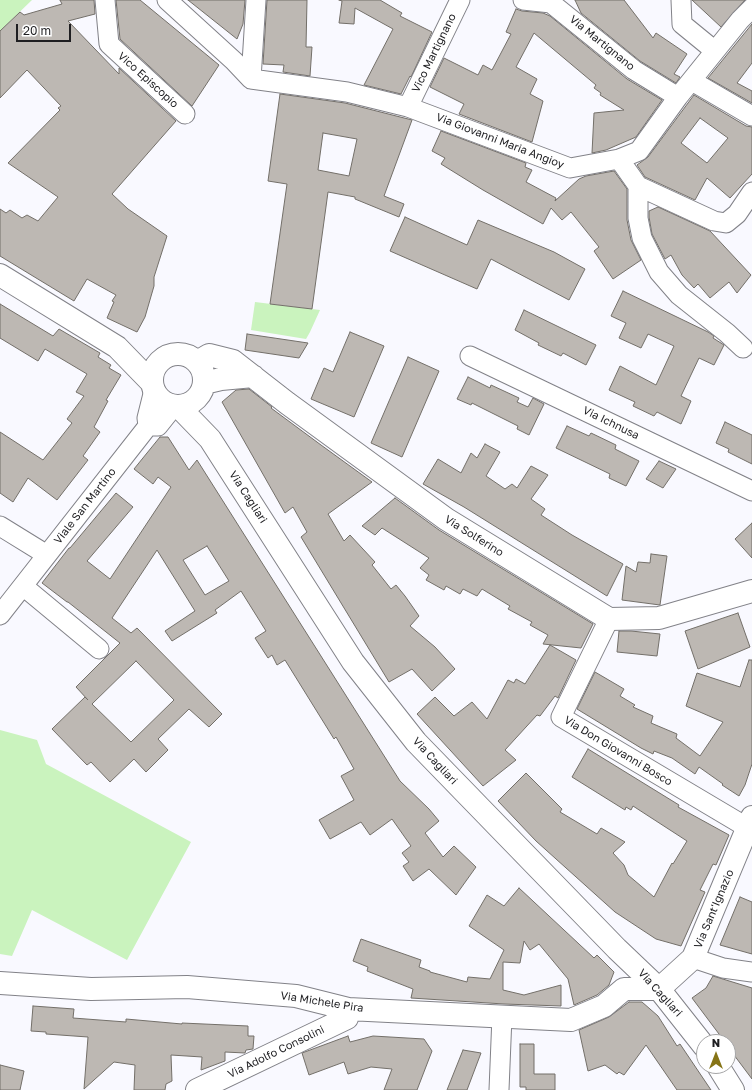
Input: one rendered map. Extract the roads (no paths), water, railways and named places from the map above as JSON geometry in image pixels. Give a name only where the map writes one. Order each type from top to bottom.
[{"type":"main road","points":[[0,275],[117,347],[153,387],[158,397],[164,402],[176,406],[186,405],[193,402],[198,397],[203,387],[204,376],[202,369],[197,362],[185,355],[178,354],[167,356],[117,347]]},
{"type":"main road","name":"Via Solferino","points":[[197,362],[209,355],[234,361],[287,403],[446,519],[609,619]]},
{"type":"main road","points":[[153,387],[152,374],[161,360],[167,356]]},
{"type":"main road","points":[[203,387],[221,379],[253,376]]},
{"type":"main road","name":"Via Cagliari","points":[[203,387],[203,405],[210,439]]},
{"type":"main road","name":"Via Cagliari","points":[[176,406],[210,439],[353,662],[416,742],[574,905],[659,989],[696,1036]]},
{"type":"main road","points":[[722,599],[752,578]]},
{"type":"main road","points":[[609,619],[659,618],[752,591]]},
{"type":"main road","name":"Via Sant'Ignazio","points":[[659,989],[693,958],[750,823]]},
{"type":"main road","name":"Via Michele Pira","points":[[0,983],[90,989],[187,987],[296,996],[348,1009],[571,1020],[604,1006],[624,989],[659,989]]},
{"type":"main road","name":"Via Adolfo Consolini","points":[[197,1090],[347,1018],[348,1009]]},
{"type":"main road","points":[[723,1074],[733,1090]]},
{"type":"street","name":"Vico Episcopio","points":[[105,0],[109,44],[185,114]]},
{"type":"street","points":[[167,0],[252,79]]},
{"type":"street","points":[[252,79],[256,0]]},
{"type":"street","name":"Vico Martignano","points":[[408,107],[460,0]]},
{"type":"street","name":"Via Martignano","points":[[523,0],[551,1],[634,70],[678,97]]},
{"type":"street","points":[[681,0],[682,24],[715,51]]},
{"type":"street","name":"Via Giovanni Maria Angioy","points":[[252,79],[346,92],[408,107],[570,168],[619,159],[639,150],[678,97],[740,20],[752,8]]},
{"type":"street","points":[[692,81],[752,116]]},
{"type":"street","points":[[619,159],[638,186],[714,221],[726,223],[737,214],[752,192]]},
{"type":"street","points":[[638,186],[638,218],[642,238],[659,272],[679,295],[727,332],[743,348]]},
{"type":"street","name":"Via Ichnusa","points":[[470,356],[752,491]]},
{"type":"street","points":[[148,426],[147,418],[153,387]]},
{"type":"street","name":"Viale San Martino","points":[[0,615],[148,426],[158,426],[176,406]]},
{"type":"street","points":[[0,526],[47,555]]},
{"type":"street","points":[[23,586],[99,649]]},
{"type":"street","name":"Via Don Giovanni Bosco","points":[[609,619],[560,717],[750,823]]},
{"type":"street","points":[[693,958],[723,968],[752,972]]},
{"type":"street","points":[[498,1090],[502,1016]]}]
